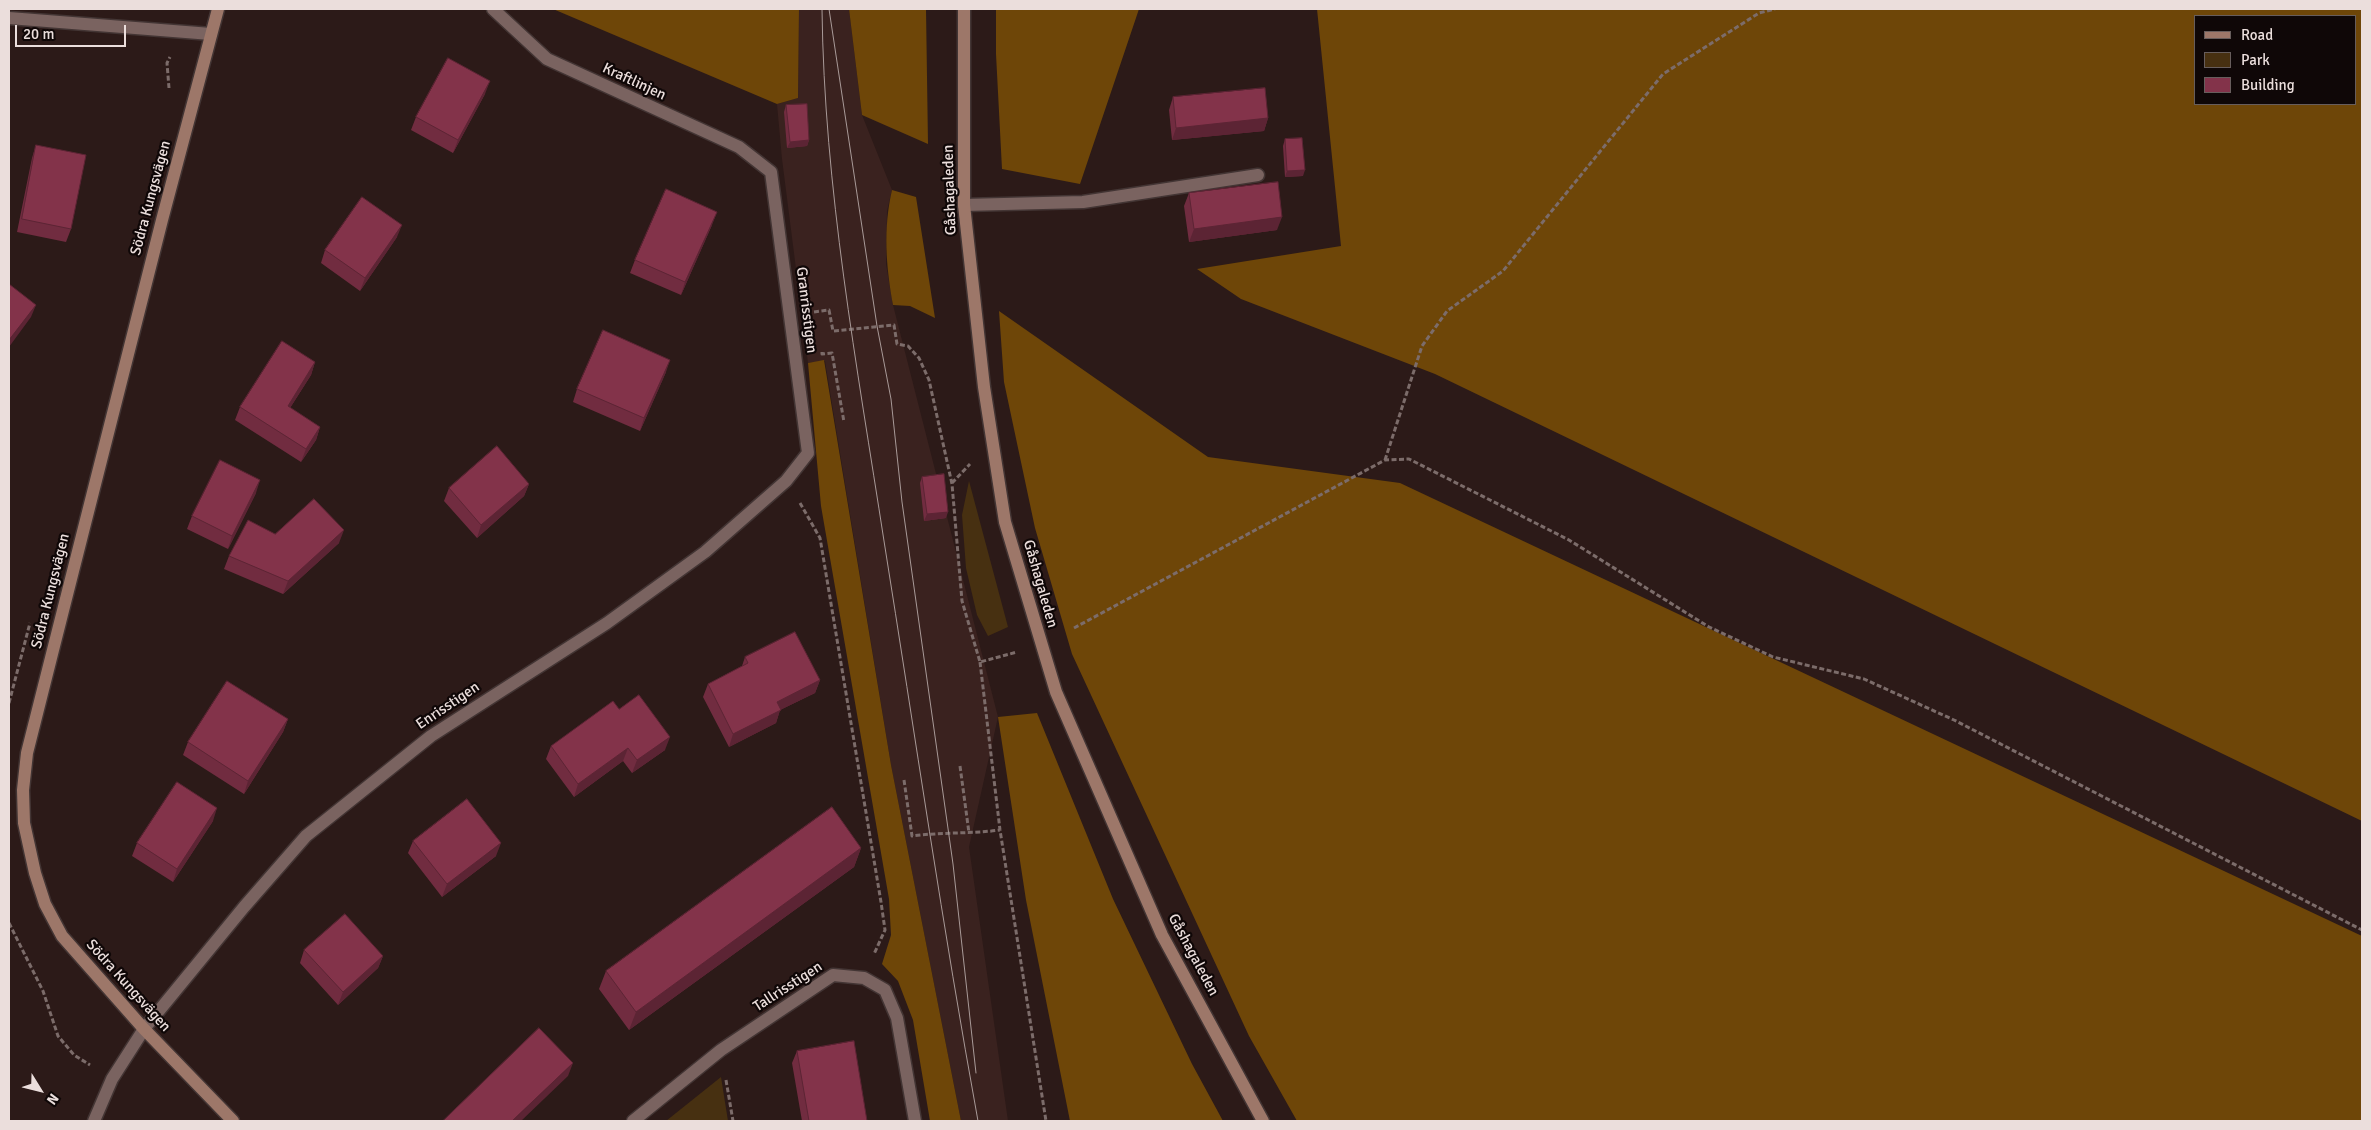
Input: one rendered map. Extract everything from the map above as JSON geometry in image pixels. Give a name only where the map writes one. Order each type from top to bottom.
[{"type":"street","name":"Södra Kungsvägen","points":[[218,9],[27,753],[23,790],[24,823],[35,873],[45,904],[62,936],[144,1029],[233,1121]]},
{"type":"street","name":"Kraftlinjen","points":[[493,9],[547,60],[738,147],[771,172]]},
{"type":"street","name":"Gåshagaleden","points":[[964,9],[964,206],[984,387],[1005,522],[1056,692],[1162,936],[1263,1121]]},
{"type":"street","points":[[9,18],[211,34]]},
{"type":"street","name":"Granrisstigen","points":[[771,172],[808,453]]},
{"type":"street","points":[[964,206],[1084,202],[1258,175]]},
{"type":"street","name":"Enrisstigen","points":[[94,1121],[112,1079],[144,1029],[244,907],[306,836],[431,736],[607,623],[705,552],[786,480],[808,453]]},
{"type":"street","name":"Tallrisstigen","points":[[633,1121],[721,1050],[834,975],[864,978],[885,990],[898,1018],[915,1121]]},
{"type":"path","points":[[1385,460],[1422,346],[1447,312],[1504,271],[1663,74],[1759,13],[1775,9]]},
{"type":"path","points":[[791,314],[829,310],[833,331],[894,325],[897,344],[908,346],[919,358],[929,380],[943,436],[952,484],[962,601],[980,662],[1000,830],[1046,1121]]},
{"type":"path","points":[[816,312],[818,320]]},
{"type":"path","points":[[821,346],[822,354],[832,353],[844,422]]},
{"type":"path","points":[[1074,628],[1385,460],[1409,459],[1569,540],[1709,627],[1773,657],[1864,679],[1954,720],[2362,930]]},
{"type":"path","points":[[786,480],[820,538],[881,902],[885,930],[864,978]]},
{"type":"path","points":[[980,662],[1017,652]]},
{"type":"path","points":[[960,766],[970,833]]},
{"type":"path","points":[[904,780],[912,836],[948,832],[970,833],[1000,830]]},
{"type":"path","points":[[9,923],[43,992],[58,1036],[74,1055],[112,1079]]},
{"type":"path","points":[[721,1050],[733,1121]]},
{"type":"shaded area","points":[[553,9],[799,9],[798,98],[777,104]]},
{"type":"shaded area","points":[[799,9],[849,9],[862,115],[892,190],[887,211],[886,264],[893,305],[998,717],[969,847],[1008,1121],[961,1121],[891,765],[825,361],[808,363],[782,159],[777,104],[798,98]]},
{"type":"shaded area","points":[[849,9],[926,9],[928,144],[862,115]]},
{"type":"shaded area","points":[[996,9],[1139,9],[1080,184],[1002,169],[996,54]]},
{"type":"shaded area","points":[[1317,9],[2362,9],[2362,821],[1435,374],[1241,299],[1197,269],[1341,246]]},
{"type":"shaded area","points":[[892,190],[916,197],[935,318],[910,306],[893,305],[886,248],[887,219]]},
{"type":"shaded area","points":[[999,311],[1208,457],[1400,483],[2362,936],[2362,1121],[1297,1121],[1249,1036],[1072,654],[1035,528],[1004,382]]},
{"type":"shaded area","points":[[824,360],[891,765],[961,1121],[930,1121],[913,1020],[898,981],[882,964],[891,935],[889,899],[821,506],[808,363]]},
{"type":"shaded area","points":[[1037,713],[1113,899],[1192,1064],[1223,1121],[1070,1121],[1026,900],[998,717]]},
{"type":"green space","points":[[969,481],[1008,627],[988,636],[977,615],[966,568],[962,515]]},
{"type":"green space","points":[[721,1077],[728,1121],[666,1121]]},
{"type":"building","points":[[448,58],[490,81],[458,140],[416,117]]},
{"type":"building","points":[[1265,88],[1268,118],[1176,128],[1173,97]]},
{"type":"building","points":[[807,104],[809,140],[790,142],[786,105]]},
{"type":"building","points":[[1302,138],[1305,170],[1287,171],[1285,139]]},
{"type":"building","points":[[36,145],[86,155],[71,229],[22,219]]},
{"type":"building","points":[[1278,182],[1282,217],[1194,229],[1189,193]]},
{"type":"building","points":[[666,189],[717,212],[685,282],[635,260]]},
{"type":"building","points":[[362,197],[402,225],[365,278],[325,250]]},
{"type":"building","points":[[9,284],[36,305],[9,340]]},
{"type":"building","points":[[603,330],[670,360],[644,418],[577,389]]},
{"type":"building","points":[[282,341],[315,362],[288,406],[320,427],[306,449],[240,407]]},
{"type":"building","points":[[497,446],[529,484],[481,525],[449,488]]},
{"type":"building","points":[[220,460],[260,480],[232,536],[192,516]]},
{"type":"building","points":[[944,474],[948,512],[927,514],[922,477]]},
{"type":"building","points":[[314,499],[344,530],[288,581],[229,556],[248,520],[275,534]]},
{"type":"building","points":[[795,632],[820,680],[777,702],[781,710],[733,734],[708,684],[748,663],[745,657]]},
{"type":"building","points":[[227,681],[288,719],[248,781],[188,742]]},
{"type":"building","points":[[639,695],[670,737],[637,760],[628,748],[578,784],[551,746],[613,701],[619,709]]},
{"type":"building","points":[[177,782],[217,808],[177,869],[137,843]]},
{"type":"building","points":[[467,799],[501,843],[447,884],[413,841]]},
{"type":"building","points":[[832,807],[861,848],[636,1012],[606,971]]},
{"type":"building","points":[[345,914],[383,956],[343,992],[304,950]]},
{"type":"building","points":[[539,1028],[573,1063],[512,1121],[443,1121]]},
{"type":"building","points":[[854,1041],[867,1121],[809,1121],[797,1051]]},
{"type":"tram line","points":[[822,9],[824,76],[835,209],[853,343],[929,832],[978,1121]]},
{"type":"tram line","points":[[829,9],[877,326],[891,399],[902,502],[953,864],[976,1073]]}]
